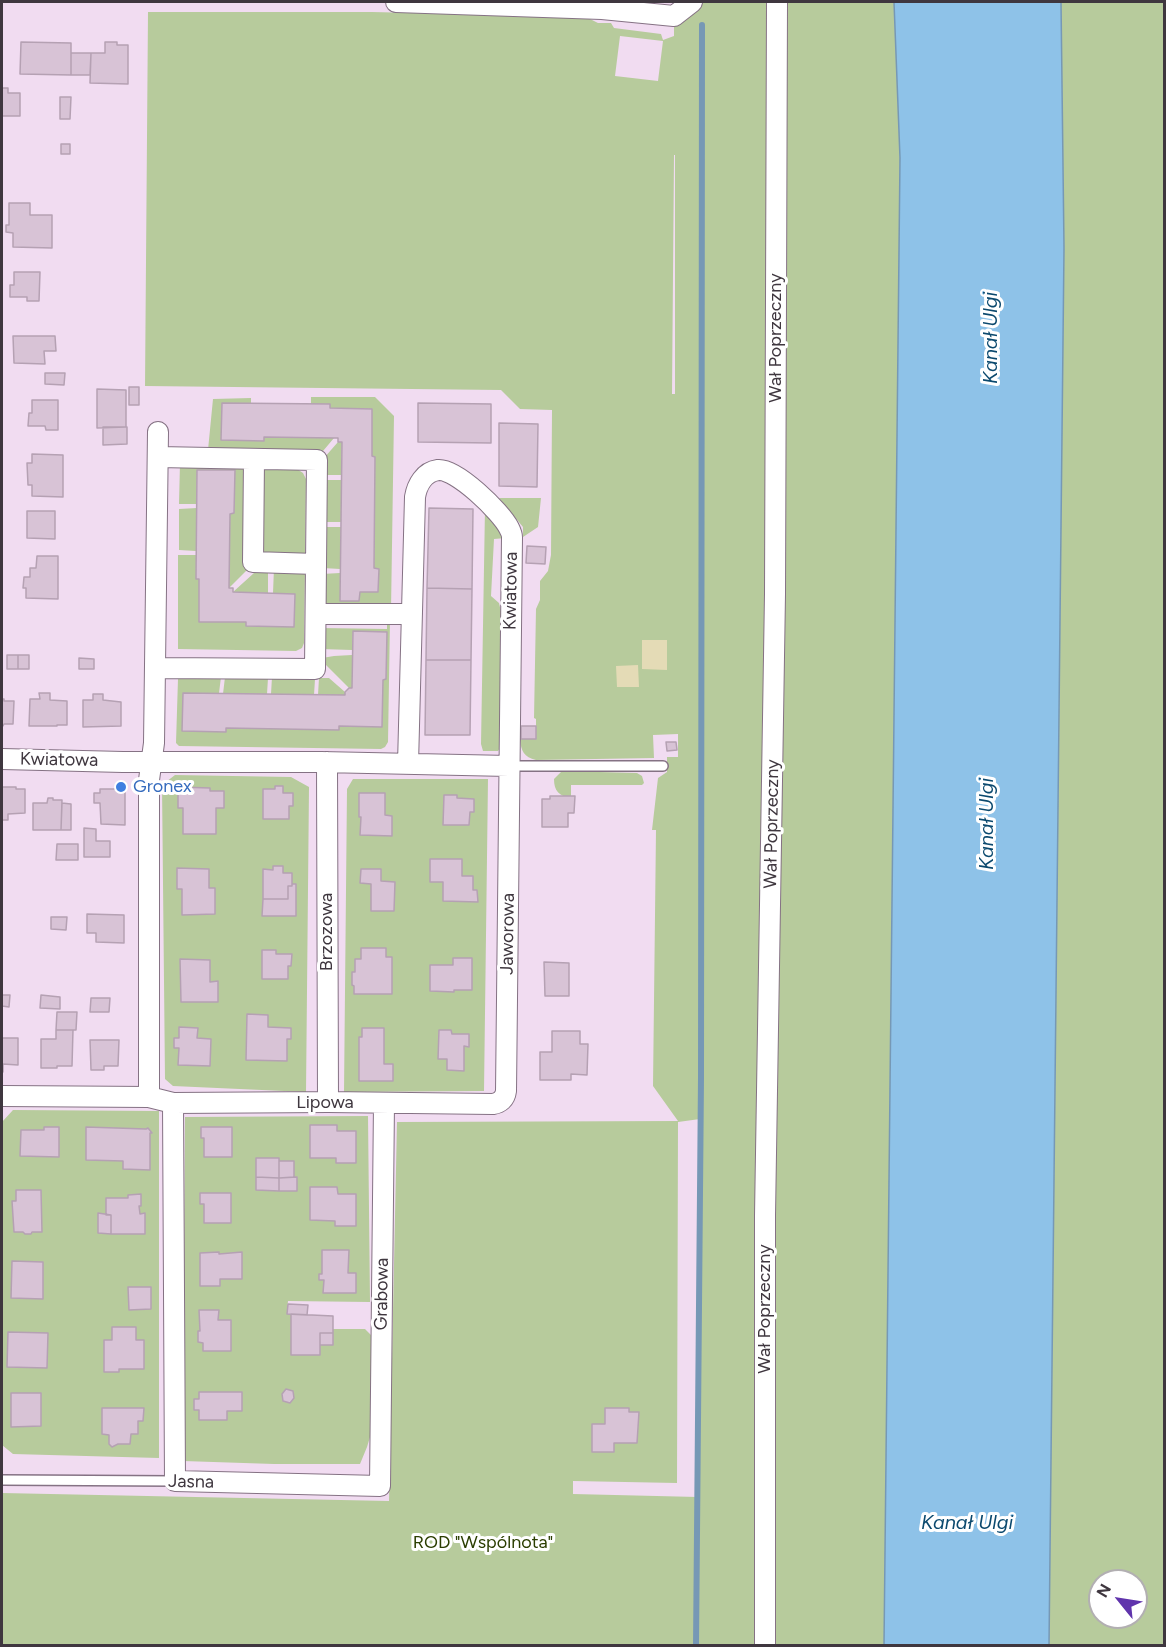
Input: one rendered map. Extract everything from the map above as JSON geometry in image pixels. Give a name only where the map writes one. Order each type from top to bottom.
[{"type":"street","points":[[396,2],[602,9],[674,16],[692,2]]},
{"type":"street","name":"Wał Poprzeczny","points":[[765,1646],[765,1215],[776,594],[777,2]]},
{"type":"street","points":[[149,1097],[149,780],[154,743],[158,432]]},
{"type":"street","points":[[155,668],[315,669],[316,460],[158,456]]},
{"type":"street","points":[[254,459],[253,562],[316,564]]},
{"type":"street","name":"Kwiatowa","points":[[2,759],[509,766],[512,537],[510,529],[481,495],[446,471],[437,470],[429,473],[422,479],[415,497],[408,764]]},
{"type":"street","points":[[315,614],[412,614]]},
{"type":"street","name":"Brzozowa","points":[[327,762],[328,1102]]},
{"type":"street","name":"Jaworowa","points":[[501,1101],[506,1091],[509,766]]},
{"type":"street","name":"Lipowa","points":[[2,1096],[149,1097],[173,1103],[493,1104],[501,1101]]},
{"type":"street","points":[[173,1103],[175,1481]]},
{"type":"street","name":"Grabowa","points":[[380,1486],[384,1103]]},
{"type":"street","name":"Jasna","points":[[175,1481],[380,1486]]},
{"type":"lane","points":[[509,766],[663,766]]},
{"type":"lane","name":"Jasna","points":[[2,1480],[175,1481]]},
{"type":"green space","name":"ROD \"Wspólnota\"","points":[[692,2],[894,2],[900,158],[884,1645],[2,1646],[2,1493],[389,1501],[397,1122],[678,1121],[653,1086],[656,830],[652,830],[658,778],[667,772],[667,757],[678,757],[678,734],[653,735],[654,758],[536,760],[526,755],[520,743],[520,739],[536,739],[536,719],[534,718],[536,609],[540,600],[540,581],[548,571],[551,555],[552,410],[520,409],[501,390],[145,386],[148,12],[372,12],[586,17],[598,23],[611,23],[614,28],[661,34],[663,40],[674,36],[674,16]],"holes":[[[620,36],[663,41],[658,81],[615,76]],[[674,155],[675,155],[675,394],[672,394]],[[700,1119],[698,1497],[573,1494],[573,1481],[677,1483],[678,1122]]]},
{"type":"green space","points":[[1061,2],[1164,2],[1164,1645],[1049,1646],[1064,248]]},
{"type":"green space","points":[[311,397],[375,397],[394,416],[391,610],[322,608],[322,574],[340,573],[340,601],[359,601],[360,592],[378,592],[379,569],[374,568],[375,457],[372,456],[372,409],[330,408],[330,404],[311,404]]},
{"type":"green space","points":[[251,398],[251,403],[222,403],[221,440],[264,441],[264,437],[334,438],[323,451],[208,450],[213,399]]},
{"type":"green space","points":[[338,442],[342,442],[341,475],[324,475],[324,458]]},
{"type":"green space","points":[[180,463],[245,463],[249,568],[229,588],[230,514],[234,513],[234,471],[197,504],[179,504]]},
{"type":"green space","points":[[260,466],[297,469],[306,479],[305,561],[258,558]]},
{"type":"green space","points":[[324,480],[341,480],[341,522],[324,522]]},
{"type":"green space","points":[[499,498],[541,498],[538,527],[523,537],[523,527]]},
{"type":"green space","points":[[197,508],[196,551],[179,550],[179,509]]},
{"type":"green space","points":[[485,508],[506,538],[494,539],[491,596],[499,603],[503,620],[500,748],[498,751],[483,751],[481,744]]},
{"type":"green space","points":[[323,527],[341,527],[340,569],[323,568]]},
{"type":"green space","points":[[178,555],[196,555],[196,578],[199,579],[199,622],[246,622],[246,626],[293,627],[295,594],[273,593],[274,568],[305,569],[304,643],[302,648],[296,651],[178,649]]},
{"type":"green space","points":[[254,569],[268,569],[268,593],[233,592],[254,573]]},
{"type":"green space","points":[[390,619],[388,742],[385,747],[381,749],[179,746],[176,743],[178,679],[182,677],[221,677],[219,693],[226,732],[226,728],[339,726],[386,679],[387,632],[353,631],[352,650],[320,649],[321,628],[387,629],[387,622]]},
{"type":"green space","points":[[352,655],[352,688],[349,688],[322,661],[322,658]]},
{"type":"green space","points":[[225,677],[268,678],[267,694],[223,694]]},
{"type":"green space","points":[[272,677],[315,679],[314,695],[271,694]]},
{"type":"green space","points":[[319,678],[329,678],[345,692],[345,695],[318,695]]},
{"type":"green space","points":[[562,771],[637,773],[642,776],[644,783],[642,785],[571,785],[571,798],[560,794],[555,787],[554,779]]},
{"type":"green space","points":[[175,775],[291,777],[309,787],[306,1092],[173,1086],[165,1079],[162,785]]},
{"type":"green space","points":[[353,779],[488,779],[484,1091],[344,1092],[347,789]]},
{"type":"green space","points":[[13,1110],[159,1111],[159,1458],[13,1454],[2,1445],[2,1122]]},
{"type":"green space","points":[[368,1116],[370,1302],[288,1301],[287,1314],[291,1314],[291,1355],[320,1355],[320,1345],[333,1345],[333,1329],[365,1329],[375,1339],[374,1424],[360,1464],[183,1461],[185,1117]]},
{"type":"sand","points":[[642,640],[667,640],[667,670],[642,669]]},
{"type":"sand","points":[[638,665],[639,687],[617,687],[616,666]]},
{"type":"water","name":"Kanał Ulgi","points":[[894,2],[1061,2],[1064,248],[1049,1645],[884,1645],[900,158]]},
{"type":"building","points":[[21,42],[71,43],[71,75],[20,74]]},
{"type":"building","points":[[105,42],[128,45],[128,84],[90,83],[91,53],[105,53]]},
{"type":"building","points":[[71,53],[91,53],[90,75],[71,75]]},
{"type":"building","points":[[2,88],[8,88],[8,93],[20,93],[20,116],[2,116]]},
{"type":"building","points":[[60,97],[71,97],[70,119],[60,119]]},
{"type":"building","points":[[61,144],[70,144],[70,154],[61,154]]},
{"type":"building","points":[[9,203],[30,203],[30,215],[52,215],[52,248],[13,247],[13,233],[6,232],[6,225],[9,225]]},
{"type":"building","points":[[14,272],[40,272],[39,301],[27,301],[27,297],[10,297],[10,285],[14,285]]},
{"type":"building","points":[[13,336],[55,336],[56,351],[44,351],[45,364],[14,363]]},
{"type":"building","points":[[45,373],[65,373],[64,385],[45,384]]},
{"type":"building","points":[[129,387],[139,387],[139,405],[129,405]]},
{"type":"building","points":[[97,389],[126,390],[126,427],[97,428]]},
{"type":"building","points":[[32,400],[58,400],[58,430],[46,430],[45,426],[28,426],[29,413],[32,413]]},
{"type":"building","points":[[222,403],[330,404],[330,408],[372,409],[372,456],[375,457],[374,568],[379,569],[378,592],[360,592],[359,601],[340,601],[342,442],[338,442],[338,438],[264,437],[264,441],[221,440]]},
{"type":"building","points":[[418,403],[491,404],[491,443],[418,442]]},
{"type":"building","points":[[499,423],[538,424],[537,487],[499,486]]},
{"type":"building","points":[[103,427],[127,427],[127,444],[103,445]]},
{"type":"building","points":[[32,454],[63,455],[63,497],[32,496],[32,485],[28,485],[27,463],[32,463]]},
{"type":"building","points":[[197,470],[235,470],[234,513],[230,514],[229,588],[233,588],[233,592],[295,594],[294,627],[246,626],[246,622],[199,622],[199,579],[196,579]]},
{"type":"building","points":[[429,508],[473,509],[472,589],[427,588]]},
{"type":"building","points":[[27,511],[55,511],[55,539],[27,538]]},
{"type":"building","points":[[527,546],[546,547],[545,564],[526,563]]},
{"type":"building","points":[[37,556],[58,556],[58,599],[26,598],[26,588],[23,588],[24,577],[30,577],[30,568],[36,568]]},
{"type":"building","points":[[427,588],[472,589],[471,660],[426,660]]},
{"type":"building","points":[[353,631],[387,632],[382,727],[339,726],[339,730],[226,728],[226,732],[182,731],[183,693],[345,695],[349,688],[352,688]]},
{"type":"building","points":[[7,655],[18,655],[18,669],[7,669]]},
{"type":"building","points":[[18,655],[29,655],[29,669],[18,669]]},
{"type":"building","points":[[79,658],[94,659],[94,669],[79,669]]},
{"type":"building","points":[[426,660],[471,660],[470,735],[425,735]]},
{"type":"building","points":[[39,693],[50,693],[50,700],[67,701],[67,725],[29,726],[30,699],[40,699]]},
{"type":"building","points":[[93,694],[103,694],[103,700],[121,702],[121,726],[83,727],[83,700],[93,700]]},
{"type":"building","points":[[2,699],[14,701],[13,724],[2,726]]},
{"type":"building","points":[[521,726],[536,726],[536,739],[521,739]]},
{"type":"building","points":[[666,742],[676,742],[677,750],[667,751]]},
{"type":"building","points":[[275,786],[283,786],[283,793],[293,793],[293,806],[289,806],[289,819],[263,819],[263,789],[275,789]]},
{"type":"building","points":[[2,787],[25,789],[25,813],[8,814],[8,820],[2,820]]},
{"type":"building","points":[[178,787],[224,791],[224,808],[216,808],[216,834],[183,834],[183,808],[178,808]]},
{"type":"building","points":[[100,789],[125,789],[125,825],[101,824],[100,803],[94,803],[94,793],[100,793]]},
{"type":"building","points":[[359,793],[385,793],[385,815],[392,816],[392,836],[360,835]]},
{"type":"building","points":[[444,795],[474,799],[474,812],[470,812],[469,825],[443,825]]},
{"type":"building","points":[[550,796],[575,796],[574,813],[568,813],[568,827],[542,827],[542,799],[550,799]]},
{"type":"building","points":[[48,798],[62,800],[61,830],[33,830],[33,803],[47,803]]},
{"type":"building","points":[[62,803],[71,804],[71,830],[61,830]]},
{"type":"building","points":[[84,828],[96,829],[96,841],[110,841],[110,857],[84,857]]},
{"type":"building","points":[[57,844],[78,844],[78,860],[56,860]]},
{"type":"building","points":[[430,859],[462,859],[462,876],[473,876],[473,890],[477,890],[478,902],[443,901],[443,882],[430,882]]},
{"type":"building","points":[[273,866],[283,866],[283,873],[292,873],[292,886],[288,886],[288,899],[263,899],[263,869],[273,870]]},
{"type":"building","points":[[177,868],[209,869],[209,888],[215,888],[215,914],[182,915],[182,889],[177,889]]},
{"type":"building","points":[[361,869],[381,869],[381,881],[395,882],[394,911],[371,911],[371,884],[360,883]]},
{"type":"building","points":[[296,884],[296,916],[262,916],[263,899],[288,899],[288,886]]},
{"type":"building","points":[[87,914],[124,915],[124,943],[96,942],[96,933],[87,933]]},
{"type":"building","points":[[51,917],[67,917],[66,930],[51,929]]},
{"type":"building","points":[[361,948],[386,948],[386,957],[392,957],[392,994],[354,994],[352,972],[355,972],[355,959],[361,959]]},
{"type":"building","points":[[262,950],[276,950],[276,954],[292,954],[291,966],[288,966],[288,979],[262,979]]},
{"type":"building","points":[[453,958],[472,958],[472,990],[430,991],[430,965],[453,965]]},
{"type":"building","points":[[180,959],[210,960],[210,982],[218,981],[218,1002],[181,1002]]},
{"type":"building","points":[[544,962],[569,963],[569,996],[545,996]]},
{"type":"building","points":[[2,995],[10,995],[9,1007],[2,1006]]},
{"type":"building","points":[[41,995],[60,997],[60,1009],[40,1008]]},
{"type":"building","points":[[91,998],[110,998],[109,1012],[90,1012]]},
{"type":"building","points":[[57,1012],[77,1012],[76,1030],[56,1030]]},
{"type":"building","points":[[247,1014],[268,1015],[268,1027],[291,1028],[291,1039],[287,1039],[287,1061],[246,1060]]},
{"type":"building","points":[[179,1027],[198,1028],[197,1038],[211,1039],[210,1066],[178,1065],[179,1048],[174,1048],[174,1038],[179,1038]]},
{"type":"building","points":[[362,1028],[384,1028],[384,1064],[393,1064],[393,1081],[359,1081],[359,1037],[362,1037]]},
{"type":"building","points":[[56,1030],[73,1030],[72,1066],[41,1068],[41,1039],[56,1039]]},
{"type":"building","points":[[439,1030],[451,1030],[452,1034],[469,1034],[469,1047],[464,1046],[464,1071],[447,1070],[447,1059],[438,1059]]},
{"type":"building","points":[[552,1031],[580,1031],[580,1044],[588,1044],[587,1075],[571,1074],[571,1080],[540,1080],[540,1052],[552,1052]]},
{"type":"building","points":[[2,1038],[18,1038],[18,1065],[3,1064],[3,1072],[2,1072]]},
{"type":"building","points":[[90,1040],[119,1040],[118,1066],[104,1066],[104,1070],[91,1070]]},
{"type":"building","points":[[310,1125],[337,1125],[337,1131],[356,1131],[356,1163],[336,1163],[336,1158],[310,1158]]},
{"type":"building","points":[[44,1127],[59,1127],[59,1157],[20,1156],[21,1130],[44,1130]]},
{"type":"building","points":[[86,1127],[148,1128],[152,1133],[150,1133],[150,1170],[123,1169],[123,1161],[86,1160]]},
{"type":"building","points":[[201,1127],[232,1127],[232,1157],[204,1157],[204,1138],[201,1138]]},
{"type":"building","points":[[256,1158],[279,1158],[279,1178],[256,1177]]},
{"type":"building","points":[[279,1161],[294,1161],[294,1177],[279,1178]]},
{"type":"building","points":[[256,1177],[279,1178],[279,1191],[256,1190]]},
{"type":"building","points":[[297,1177],[297,1191],[279,1191],[279,1178]]},
{"type":"building","points":[[310,1187],[337,1187],[338,1194],[356,1194],[356,1226],[335,1226],[335,1221],[310,1220]]},
{"type":"building","points":[[16,1190],[41,1190],[42,1232],[25,1234],[14,1232],[12,1201],[16,1201]]},
{"type":"building","points":[[200,1193],[231,1193],[231,1223],[204,1223],[204,1204],[200,1204]]},
{"type":"building","points":[[141,1194],[141,1206],[139,1206],[140,1214],[145,1213],[145,1234],[111,1234],[111,1215],[106,1215],[106,1198],[128,1198],[128,1195]]},
{"type":"building","points":[[98,1213],[111,1215],[111,1234],[98,1233]]},
{"type":"building","points":[[322,1250],[349,1250],[348,1273],[356,1273],[356,1293],[323,1293],[324,1280],[319,1280],[319,1274],[322,1274]]},
{"type":"building","points":[[219,1252],[219,1254],[242,1252],[242,1279],[220,1279],[220,1286],[200,1286],[200,1253]]},
{"type":"building","points":[[12,1261],[43,1262],[43,1299],[11,1298]]},
{"type":"building","points":[[128,1287],[151,1287],[151,1309],[129,1310]]},
{"type":"building","points":[[288,1304],[308,1305],[307,1315],[287,1314]]},
{"type":"building","points":[[199,1310],[219,1310],[218,1320],[231,1320],[231,1351],[203,1351],[203,1343],[198,1342]]},
{"type":"building","points":[[291,1314],[333,1316],[333,1333],[320,1333],[320,1355],[291,1355]]},
{"type":"building","points":[[112,1327],[136,1327],[136,1340],[144,1340],[144,1369],[119,1369],[119,1372],[104,1372],[104,1340],[112,1340]]},
{"type":"building","points":[[8,1332],[48,1333],[47,1368],[7,1367]]},
{"type":"building","points":[[320,1333],[333,1333],[333,1345],[320,1345]]},
{"type":"building","points":[[286,1389],[293,1391],[294,1398],[290,1403],[283,1401],[282,1394]]},
{"type":"building","points":[[199,1392],[242,1392],[242,1411],[227,1411],[227,1420],[199,1420],[199,1410],[194,1410],[194,1399],[199,1399]]},
{"type":"building","points":[[11,1393],[41,1393],[41,1426],[11,1427]]},
{"type":"building","points":[[102,1408],[144,1408],[143,1421],[138,1421],[138,1434],[131,1434],[130,1444],[118,1444],[112,1447],[109,1444],[109,1435],[102,1434]]},
{"type":"building","points":[[605,1408],[629,1408],[629,1412],[639,1412],[637,1443],[614,1443],[614,1452],[592,1452],[592,1424],[605,1424]]},
{"type":"waterway","points":[[696,1646],[701,1078],[702,25]]},
{"type":"place","name":"Gronex","points":[[121,787]]}]
